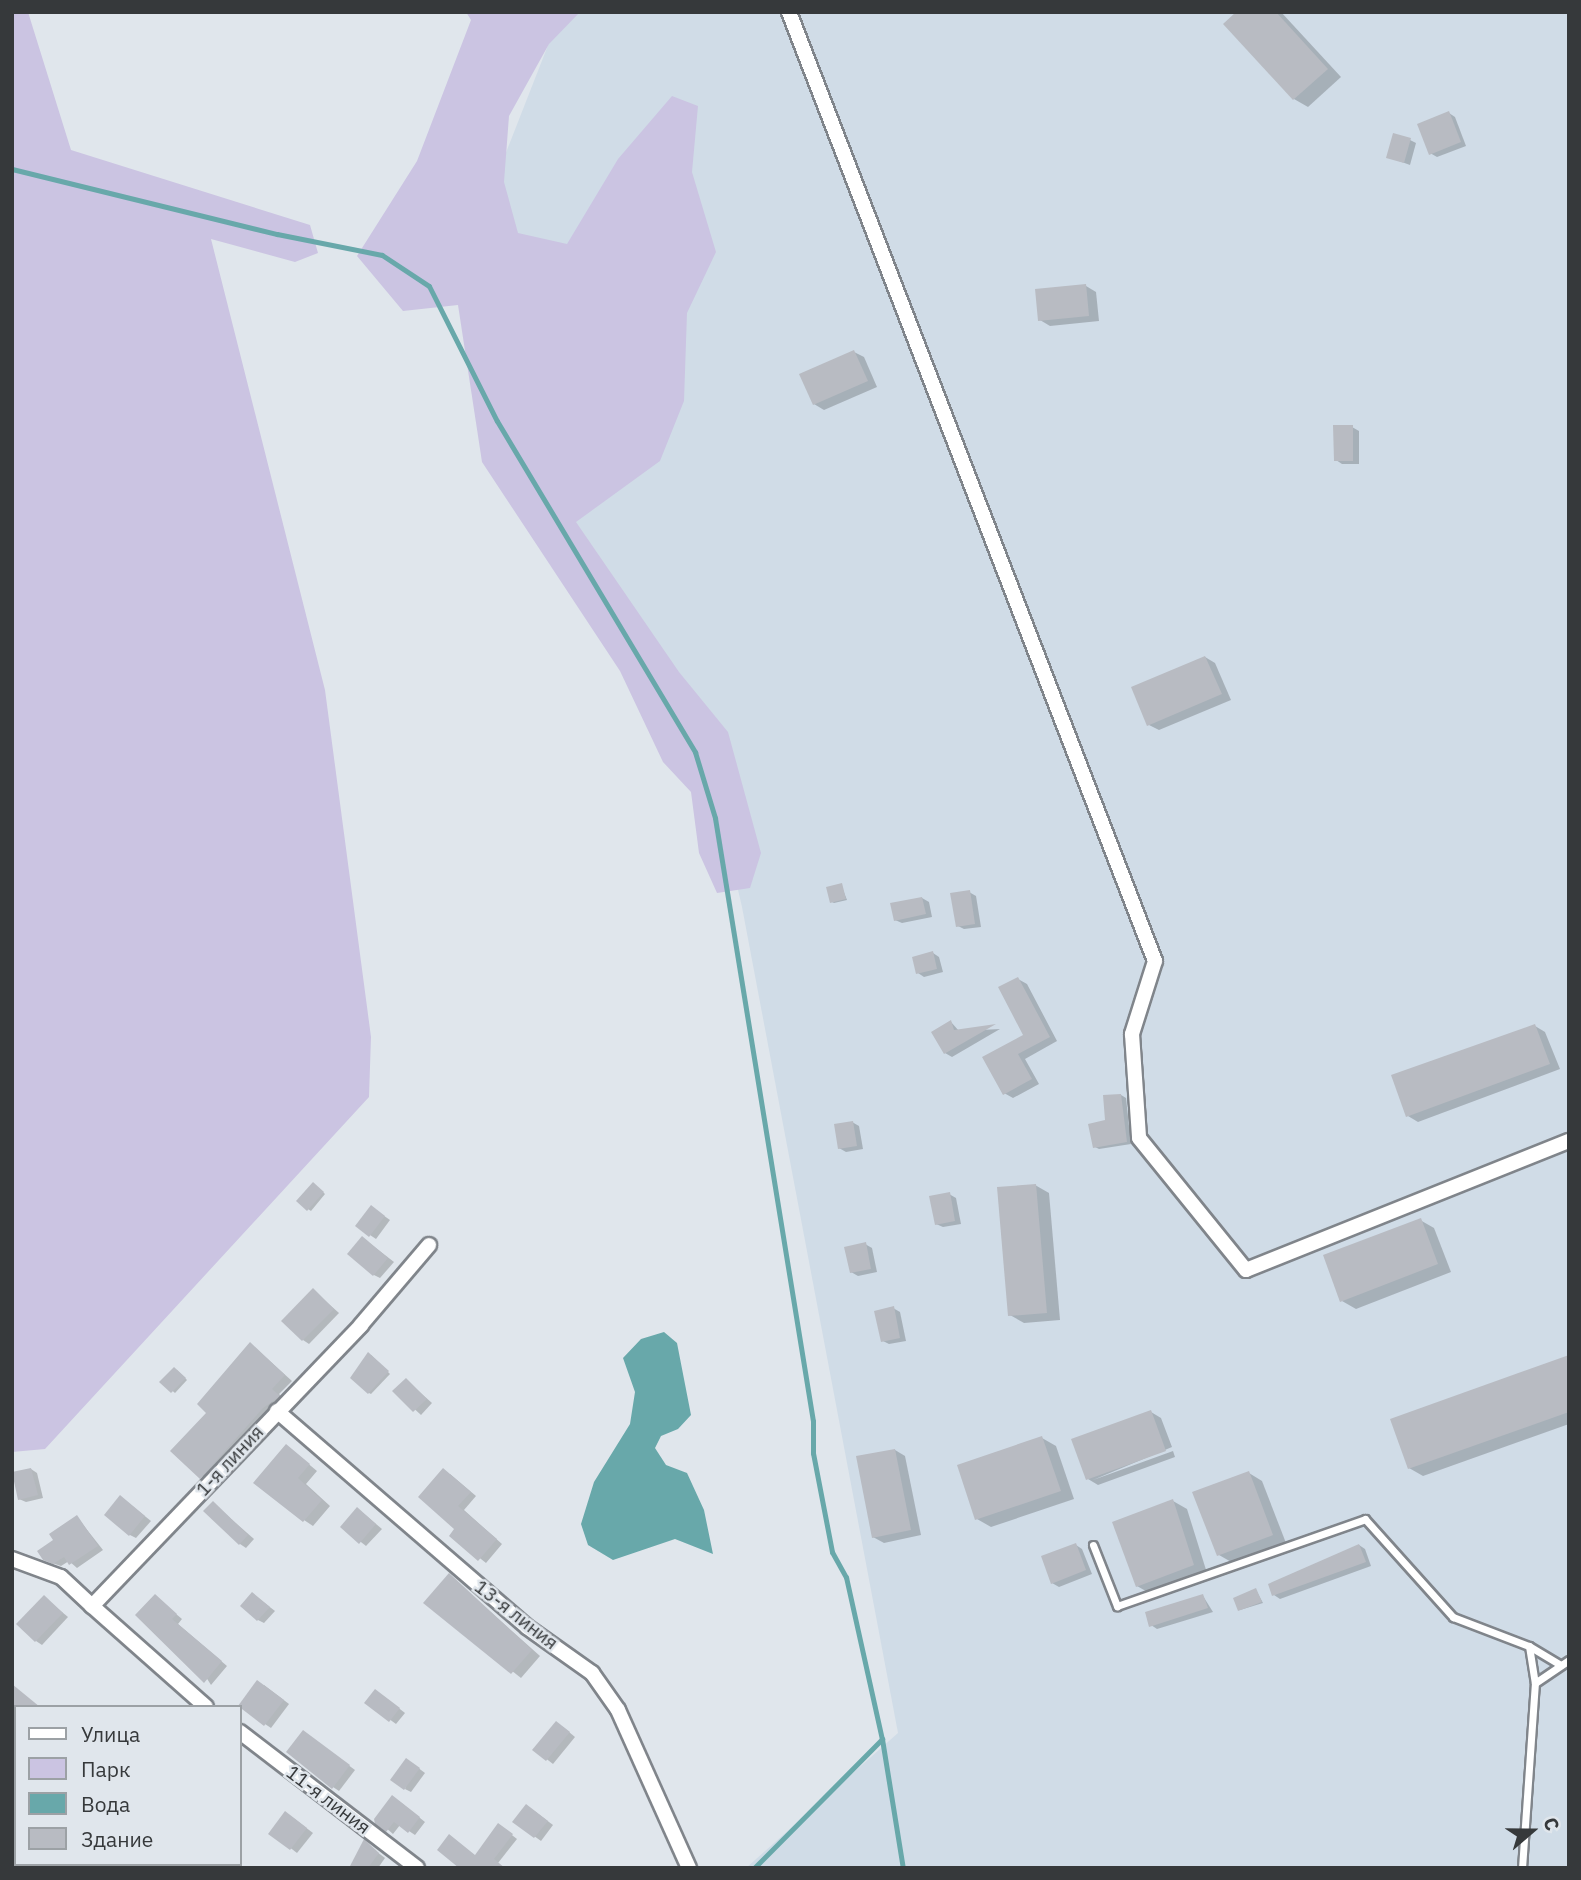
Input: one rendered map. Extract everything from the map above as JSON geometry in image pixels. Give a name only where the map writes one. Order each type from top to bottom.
[{"type":"street","points":[[789,12],[1155,961],[1132,1034],[1139,1138],[1246,1270],[1569,1141]]},
{"type":"street","name":"1-я линия","points":[[93,1606],[361,1325],[429,1245]]},
{"type":"street","name":"13-я линия","points":[[277,1411],[527,1627],[592,1673],[618,1710],[689,1868]]},
{"type":"street","points":[[12,1559],[61,1577],[204,1705]]},
{"type":"street","name":"11-я линия","points":[[242,1734],[417,1868]]},
{"type":"lane","points":[[1093,1545],[1117,1606],[1365,1519],[1452,1617],[1529,1646],[1561,1665]]},
{"type":"lane","points":[[1522,1868],[1535,1683],[1529,1646]]},
{"type":"lane","points":[[1535,1683],[1569,1660]]},
{"type":"shaded area","points":[[561,12],[1569,12],[1569,1868],[746,1868],[898,1733],[742,907],[702,734],[513,441],[498,173]]},
{"type":"green space","points":[[12,12],[28,12],[71,150],[310,225],[318,253],[295,262],[211,239],[325,690],[371,1037],[369,1097],[45,1449],[12,1452]]},
{"type":"green space","points":[[466,12],[580,12],[549,44],[509,116],[504,182],[518,233],[567,244],[618,159],[672,96],[698,106],[692,172],[716,252],[687,313],[684,401],[660,461],[576,522],[679,672],[728,732],[761,853],[750,888],[717,893],[699,853],[691,792],[663,762],[620,671],[482,462],[458,305],[403,311],[357,256],[417,161],[471,20]]},
{"type":"water","points":[[664,1332],[677,1343],[691,1415],[678,1429],[661,1436],[655,1448],[666,1465],[687,1473],[704,1510],[713,1554],[675,1539],[613,1560],[588,1545],[581,1524],[594,1482],[630,1424],[635,1392],[623,1358],[641,1339]]},
{"type":"building","points":[[1236,12],[1276,12],[1328,69],[1293,100],[1223,24]]},
{"type":"building","points":[[1449,111],[1461,142],[1429,155],[1417,124]]},
{"type":"building","points":[[1393,133],[1411,138],[1404,163],[1386,158]]},
{"type":"building","points":[[1086,284],[1089,316],[1038,321],[1035,289]]},
{"type":"building","points":[[854,350],[868,381],[813,405],[799,374]]},
{"type":"building","points":[[1333,425],[1353,425],[1353,461],[1334,461]]},
{"type":"building","points":[[1205,656],[1222,694],[1147,726],[1131,687]]},
{"type":"building","points":[[842,883],[846,899],[830,903],[826,887]]},
{"type":"building","points":[[970,890],[975,924],[956,927],[950,893]]},
{"type":"building","points":[[922,897],[926,914],[894,921],[890,903]]},
{"type":"building","points":[[933,951],[937,969],[916,974],[912,957]]},
{"type":"building","points":[[1018,977],[1050,1037],[1018,1054],[1032,1079],[1003,1095],[982,1057],[1023,1035],[998,987]]},
{"type":"building","points":[[951,1020],[954,1030],[996,1024],[944,1054],[931,1032]]},
{"type":"building","points":[[1535,1024],[1550,1064],[1406,1117],[1391,1075]]},
{"type":"building","points":[[1121,1094],[1127,1142],[1093,1148],[1088,1124],[1105,1120],[1103,1095]]},
{"type":"building","points":[[853,1121],[857,1146],[838,1149],[834,1124]]},
{"type":"building","points":[[313,1182],[324,1192],[307,1211],[296,1201]]},
{"type":"building","points":[[1036,1184],[1047,1313],[1008,1316],[997,1187]]},
{"type":"building","points":[[950,1192],[955,1221],[935,1225],[929,1196]]},
{"type":"building","points":[[371,1205],[385,1216],[369,1237],[355,1226]]},
{"type":"building","points":[[1421,1218],[1438,1264],[1340,1302],[1323,1255]]},
{"type":"building","points":[[362,1236],[388,1258],[373,1276],[347,1254]]},
{"type":"building","points":[[866,1242],[871,1269],[850,1273],[844,1247]]},
{"type":"building","points":[[313,1288],[334,1309],[302,1341],[281,1321]]},
{"type":"building","points":[[894,1306],[900,1338],[881,1342],[874,1311]]},
{"type":"building","points":[[250,1342],[285,1375],[272,1389],[280,1396],[263,1408],[200,1479],[170,1451],[206,1413],[197,1404]]},
{"type":"building","points":[[368,1352],[389,1371],[368,1394],[350,1378]]},
{"type":"building","points":[[1569,1355],[1569,1412],[1408,1469],[1390,1419]]},
{"type":"building","points":[[174,1367],[186,1378],[171,1393],[159,1382]]},
{"type":"building","points":[[406,1378],[427,1399],[413,1412],[392,1391]]},
{"type":"building","points":[[1151,1410],[1166,1451],[1086,1480],[1071,1439]]},
{"type":"building","points":[[1042,1436],[1061,1491],[975,1520],[957,1465]]},
{"type":"building","points":[[286,1444],[310,1464],[298,1478],[322,1500],[303,1522],[253,1483]]},
{"type":"building","points":[[895,1449],[911,1530],[872,1538],[856,1456]]},
{"type":"building","points":[[31,1468],[38,1495],[18,1500],[12,1472]]},
{"type":"building","points":[[443,1468],[471,1492],[458,1506],[497,1539],[478,1561],[449,1536],[454,1529],[418,1497]]},
{"type":"building","points":[[1249,1471],[1273,1535],[1217,1556],[1192,1492]]},
{"type":"building","points":[[120,1495],[145,1516],[129,1536],[104,1515]]},
{"type":"building","points":[[1173,1499],[1194,1565],[1136,1587],[1112,1522]]},
{"type":"building","points":[[213,1501],[248,1535],[239,1545],[203,1511]]},
{"type":"building","points":[[357,1507],[376,1524],[359,1544],[340,1527]]},
{"type":"building","points":[[77,1515],[98,1546],[69,1565],[64,1557],[53,1564],[43,1560],[37,1551],[53,1540],[49,1534]]},
{"type":"building","points":[[1076,1543],[1086,1570],[1051,1584],[1041,1556]]},
{"type":"building","points":[[1359,1544],[1366,1562],[1272,1596],[1268,1584]]},
{"type":"building","points":[[449,1573],[532,1650],[511,1674],[423,1603]]},
{"type":"building","points":[[1256,1588],[1262,1602],[1238,1611],[1233,1598]]},
{"type":"building","points":[[252,1592],[270,1607],[257,1621],[240,1606]]},
{"type":"building","points":[[155,1594],[177,1614],[172,1619],[222,1661],[204,1683],[135,1615]]},
{"type":"building","points":[[1203,1594],[1208,1608],[1149,1627],[1145,1612]]},
{"type":"building","points":[[44,1595],[63,1613],[35,1642],[16,1624]]},
{"type":"building","points":[[257,1680],[284,1700],[264,1726],[239,1705]]},
{"type":"building","points":[[12,1684],[38,1705],[14,1705],[12,1707]]},
{"type":"building","points":[[375,1689],[400,1708],[389,1722],[364,1703]]},
{"type":"building","points":[[556,1721],[570,1732],[546,1761],[532,1750]]},
{"type":"building","points":[[303,1730],[350,1765],[332,1789],[286,1752]]},
{"type":"building","points":[[406,1758],[420,1768],[404,1790],[390,1780]]},
{"type":"building","points":[[392,1795],[420,1817],[408,1833],[394,1822],[386,1832],[375,1824],[374,1819]]},
{"type":"building","points":[[526,1804],[548,1821],[534,1838],[512,1822]]},
{"type":"building","points":[[285,1811],[307,1828],[290,1850],[268,1834]]},
{"type":"building","points":[[498,1823],[513,1834],[494,1859],[505,1868],[459,1868],[437,1850],[449,1834],[475,1855]]},
{"type":"building","points":[[364,1839],[379,1853],[368,1868],[349,1868]]},
{"type":"waterway","points":[[12,169],[277,234],[382,255],[429,286],[497,421],[695,752],[715,818],[813,1421],[813,1453],[832,1552],[846,1577],[882,1739],[903,1868]]},
{"type":"waterway","points":[[754,1868],[882,1739]]}]
